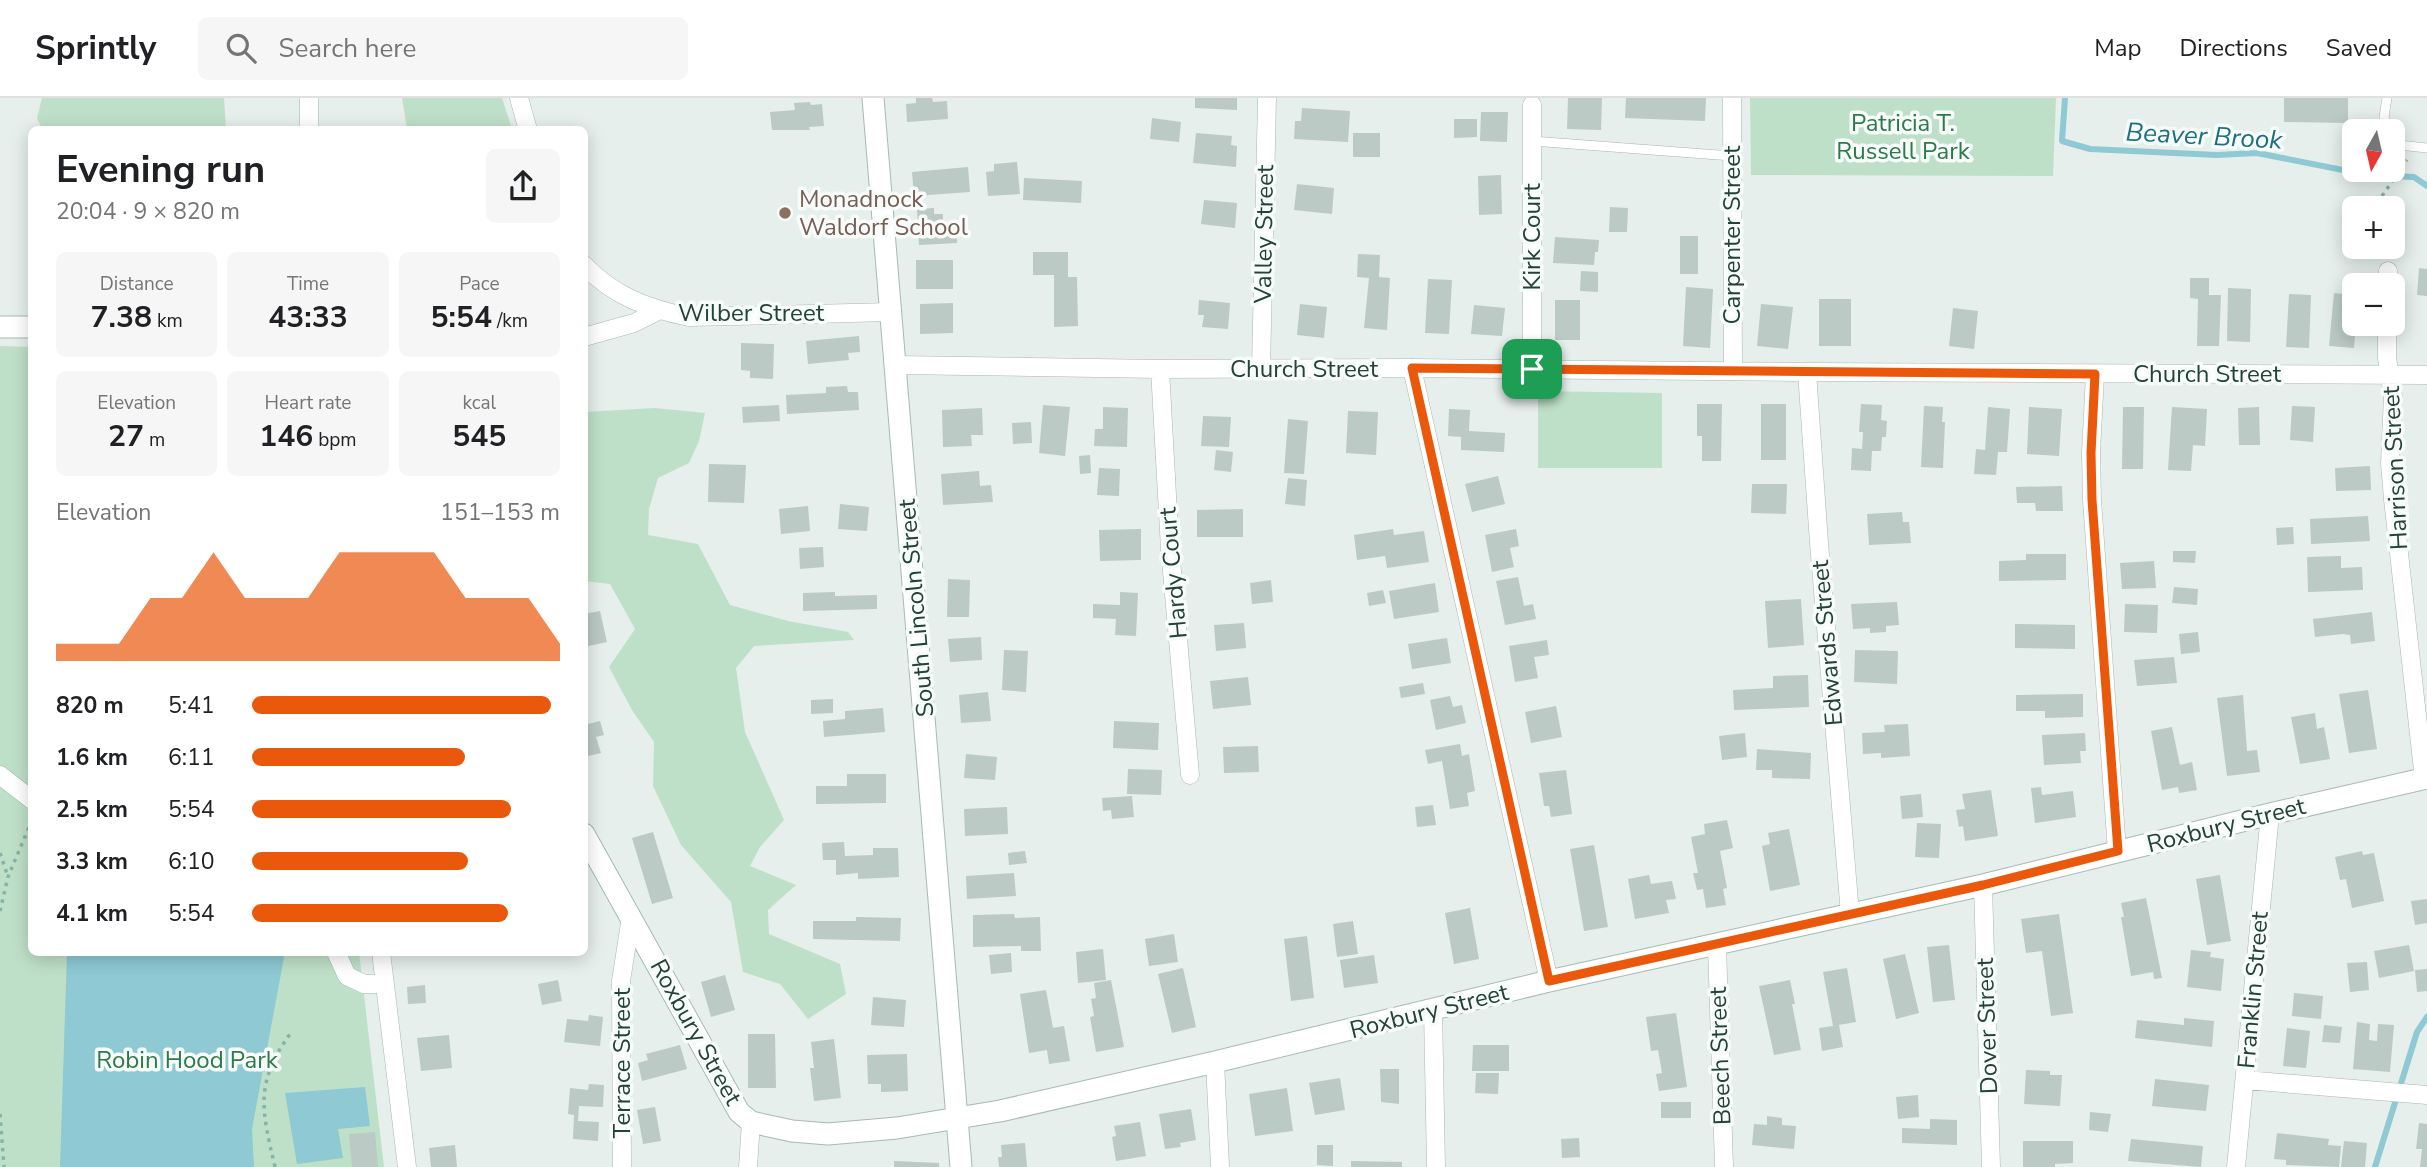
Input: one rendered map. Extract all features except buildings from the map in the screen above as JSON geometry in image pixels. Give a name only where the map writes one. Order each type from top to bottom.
[{"type":"street","points":[[309,98],[309,126]]},
{"type":"street","points":[[519,98],[527,126]]},
{"type":"street","name":"South Lincoln Street","points":[[873,98],[961,1167]]},
{"type":"street","name":"Valley Street","points":[[1261,369],[1267,98]]},
{"type":"street","name":"Carpenter Street","points":[[1732,98],[1733,372]]},
{"type":"street","name":"Kirk Court","points":[[1532,105],[1532,369]]},
{"type":"street","name":"Wilber Street","points":[[588,269],[607,286],[630,299],[658,311],[689,317],[891,312]]},
{"type":"street","points":[[588,336],[634,323],[658,311]]},
{"type":"street","points":[[0,327],[28,327]]},
{"type":"street","name":"Harrison Street","points":[[2387,336],[2387,358],[2393,396],[2390,463],[2392,499],[2426,778]]},
{"type":"street","name":"Church Street","points":[[895,365],[1160,369],[1412,368],[2427,375]]},
{"type":"street","points":[[1412,368],[1549,981]]},
{"type":"street","name":"Hardy Court","points":[[1160,369],[1170,549],[1190,775]]},
{"type":"street","name":"Edwards Street","points":[[1807,372],[1850,914]]},
{"type":"street","points":[[2095,374],[2091,453],[2092,500],[2118,851]]},
{"type":"street","points":[[0,775],[28,797]]},
{"type":"street","name":"Roxbury Street","points":[[588,842],[739,1112],[751,1122],[792,1131],[828,1134],[860,1132],[1000,1111],[1549,981],[1717,946],[1983,885],[2426,778]]},
{"type":"street","name":"Franklin Street","points":[[2236,1167],[2270,814]]},
{"type":"street","name":"Dover Street","points":[[1983,885],[1992,1167]]},
{"type":"street","name":"Terrace Street","points":[[622,1167],[621,981],[631,917]]},
{"type":"street","name":"Beech Street","points":[[1717,946],[1724,1167]]},
{"type":"street","points":[[339,956],[347,976],[364,984],[384,984]]},
{"type":"street","points":[[381,956],[407,1167]]},
{"type":"street","points":[[1433,1010],[1436,1167]]},
{"type":"street","points":[[1215,1062],[1220,1167]]},
{"type":"street","points":[[2245,1080],[2427,1095]]},
{"type":"street","points":[[748,1167],[751,1122]]},
{"type":"lane","points":[[2385,119],[2387,98]]},
{"type":"lane","points":[[1532,141],[1732,156]]},
{"type":"lane","points":[[2405,146],[2427,148]]},
{"type":"path","points":[[2382,196],[2392,182]]},
{"type":"path","points":[[0,911],[8,877],[28,830]]},
{"type":"path","points":[[0,853],[8,877]]},
{"type":"path","points":[[275,1167],[263,1113],[264,1090],[274,1056],[290,1034]]},
{"type":"path","points":[[0,1114],[4,1167]]},
{"type":"green space","points":[[42,98],[224,98],[226,126],[41,126],[37,118]]},
{"type":"green space","points":[[402,98],[502,98],[511,126],[407,126]]},
{"type":"green space","name":"Patricia T. Russell Park","points":[[1750,98],[2056,98],[2053,176],[1751,175]]},
{"type":"green space","name":"Robin Hood Park","points":[[0,346],[28,347],[28,956],[359,956],[384,1167],[0,1167]]},
{"type":"green space","points":[[1538,391],[1662,393],[1662,468],[1538,468]]},
{"type":"green space","points":[[655,408],[705,413],[699,441],[689,463],[658,478],[649,509],[648,535],[698,544],[730,605],[788,621],[848,632],[854,640],[754,646],[736,668],[745,732],[784,820],[760,847],[750,866],[796,885],[768,910],[769,934],[840,964],[846,994],[808,1019],[780,984],[743,972],[731,902],[681,845],[653,786],[654,742],[632,710],[609,667],[635,629],[610,584],[588,581],[588,412]]},
{"type":"water","points":[[67,956],[284,956],[252,1129],[254,1167],[60,1167]]},
{"type":"water","points":[[365,1087],[370,1126],[338,1129],[343,1158],[297,1164],[285,1093]]},
{"type":"waterway","name":"Beaver Brook","points":[[2065,98],[2062,141],[2090,149],[2217,155],[2257,153],[2368,175],[2414,177],[2427,186]]},
{"type":"waterway","name":"Beaver Brook","points":[[2375,1167],[2417,1032],[2427,1017]]},
{"type":"place","name":"Monadnock Waldorf School","points":[[785,213]]},
{"type":"route","points":[[1412,368],[1532,369],[2095,374],[2091,453],[2092,500],[2118,851],[1717,946],[1549,981],[1412,368]]}]
